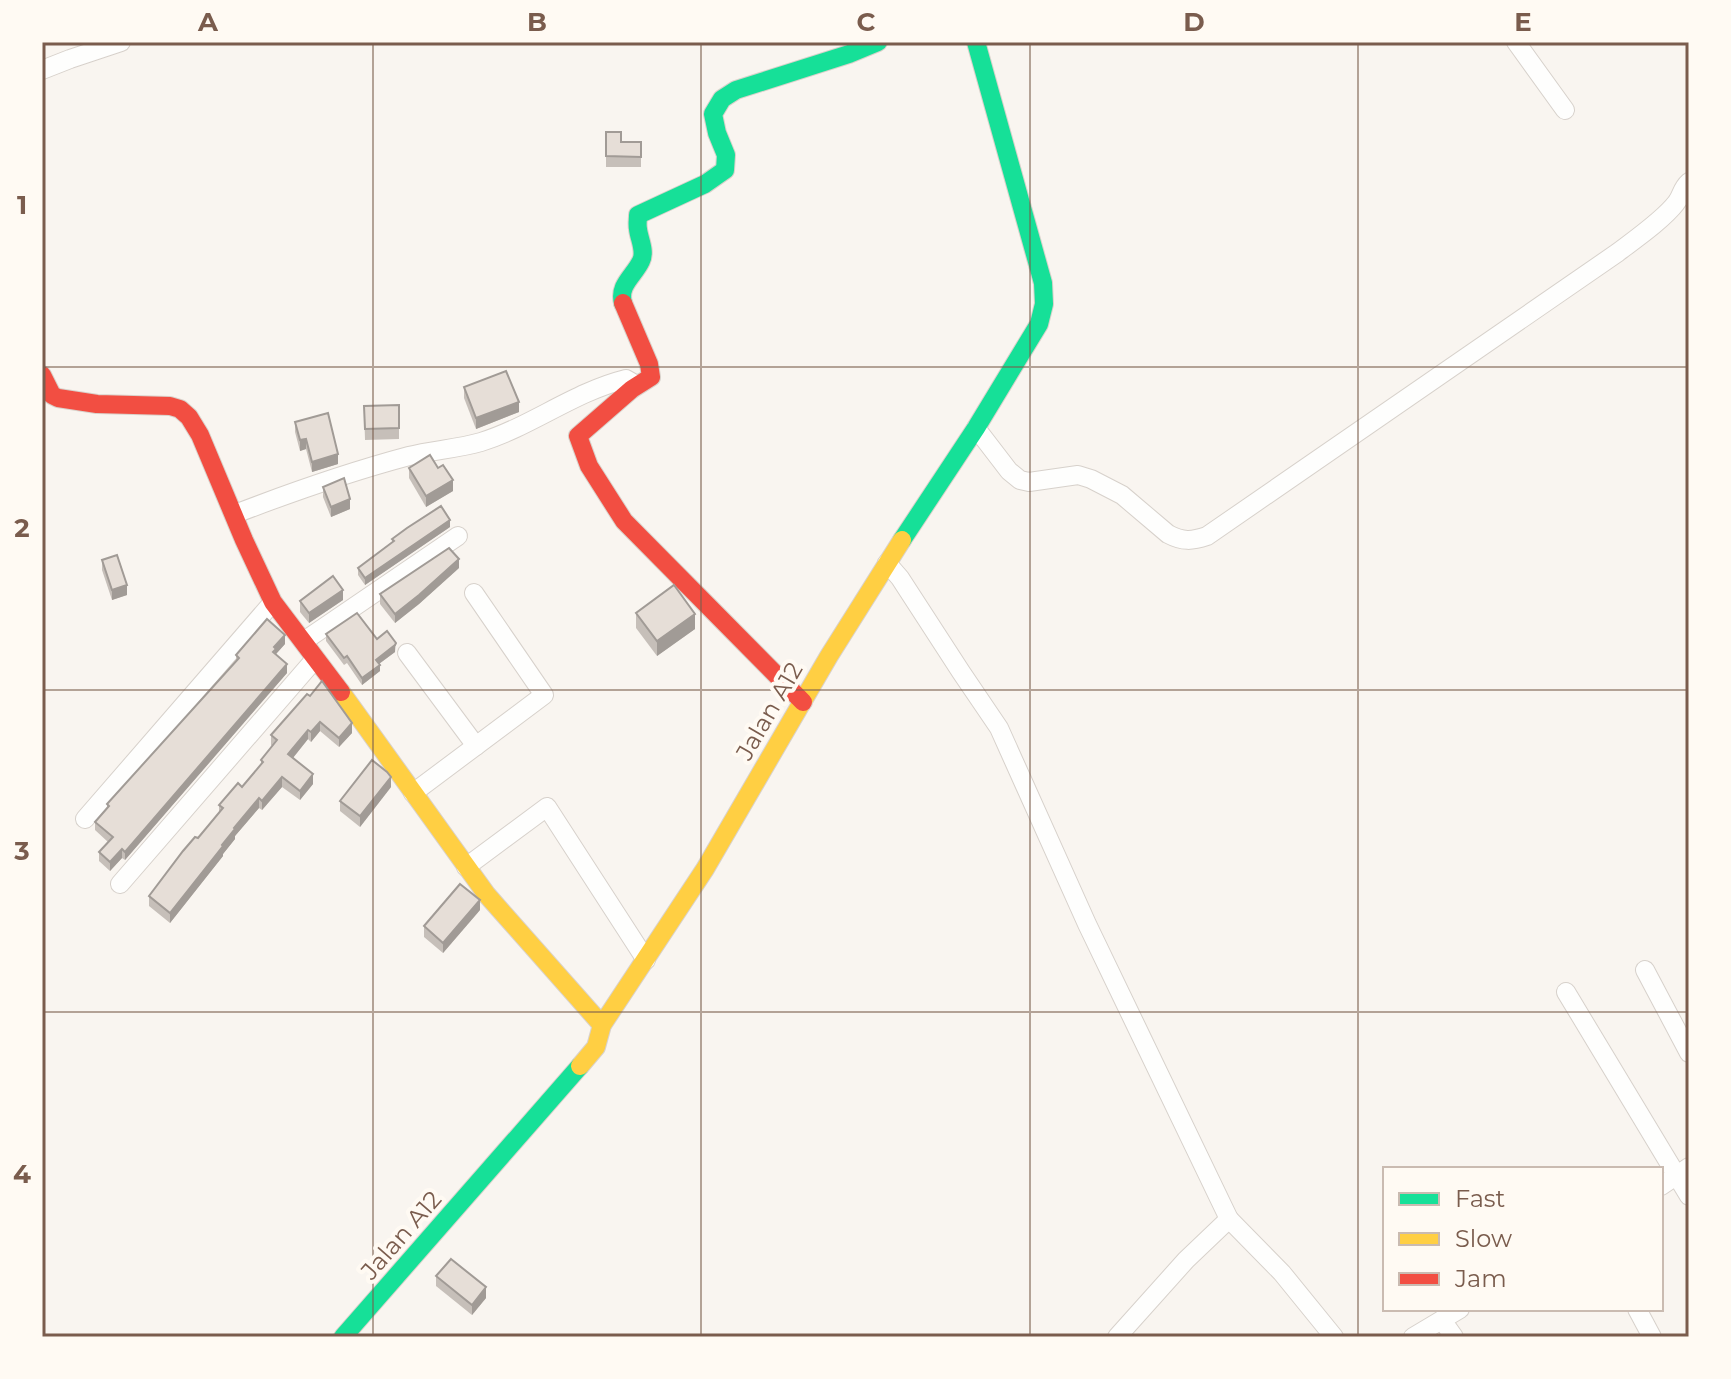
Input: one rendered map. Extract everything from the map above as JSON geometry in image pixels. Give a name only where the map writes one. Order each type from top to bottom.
[{"type":"street","points":[[42,70],[121,42]]},
{"type":"street","points":[[803,702],[624,521],[589,466],[578,436],[632,389],[651,377],[652,372],[621,298],[625,284],[643,259],[638,215],[715,180],[725,170],[726,155],[713,114],[722,99],[736,90],[878,42]]},
{"type":"street","name":"Jalan A12","points":[[343,1337],[596,1047],[602,1025],[705,869],[829,656],[1039,324],[1044,311],[1043,283],[976,42]]},
{"type":"street","points":[[1516,42],[1565,110]]},
{"type":"street","points":[[976,428],[1009,471],[1020,480],[1029,482],[1078,475],[1122,495],[1176,538],[1186,541],[1207,536],[1617,253],[1649,228],[1687,189]]},
{"type":"street","points":[[42,375],[52,395],[58,398],[97,404],[170,406],[180,409],[189,417],[200,435],[273,602],[487,895],[602,1025]]},
{"type":"street","points":[[235,514],[298,489],[383,464],[482,442],[603,385],[626,379],[633,383],[632,389]]},
{"type":"street","points":[[304,641],[458,536]]},
{"type":"street","points":[[887,563],[999,728],[1087,924],[1229,1219],[1282,1273],[1334,1337]]},
{"type":"street","points":[[413,793],[544,695],[474,593]]},
{"type":"street","points":[[85,819],[273,602]]},
{"type":"street","points":[[407,653],[476,746]]},
{"type":"street","points":[[120,884],[315,659]]},
{"type":"street","points":[[466,867],[547,807],[646,960]]},
{"type":"street","points":[[1645,970],[1689,1053]]},
{"type":"street","points":[[1566,992],[1683,1171],[1689,1196]]},
{"type":"street","points":[[1663,1185],[1683,1171]]},
{"type":"street","points":[[1117,1337],[1186,1260],[1229,1219]]},
{"type":"street","points":[[1413,1337],[1457,1311]]},
{"type":"street","points":[[1638,1311],[1652,1337]]},
{"type":"street","points":[[1442,1320],[1454,1337]]},
{"type":"building","points":[[606,132],[621,132],[621,142],[641,142],[641,157],[606,156]]},
{"type":"building","points":[[506,371],[519,402],[476,418],[464,387]]},
{"type":"building","points":[[399,405],[399,428],[365,429],[364,406]]},
{"type":"building","points":[[328,413],[338,454],[312,462],[306,439],[300,440],[295,422]]},
{"type":"building","points":[[430,455],[438,468],[443,465],[453,480],[426,496],[409,468]]},
{"type":"building","points":[[344,478],[350,499],[331,507],[323,487]]},
{"type":"building","points":[[441,506],[450,520],[365,578],[358,568],[394,541],[392,539]]},
{"type":"building","points":[[449,548],[459,559],[395,614],[380,594]]},
{"type":"building","points":[[117,555],[127,585],[112,590],[102,560]]},
{"type":"building","points":[[333,576],[343,590],[309,613],[300,601]]},
{"type":"building","points":[[674,585],[695,614],[657,641],[636,613]]},
{"type":"building","points":[[357,613],[377,639],[387,631],[396,643],[376,660],[380,665],[362,678],[326,634]]},
{"type":"building","points":[[267,619],[285,635],[273,652],[287,664],[125,852],[122,849],[110,862],[99,852],[113,837],[95,822],[109,806],[107,804],[239,658],[236,655]]},
{"type":"building","points":[[322,681],[352,723],[339,738],[320,722],[311,732],[308,730],[288,754],[313,774],[300,791],[282,777],[262,801],[259,798],[170,913],[149,896],[183,851],[223,808],[219,805],[238,783],[242,787],[263,762],[261,760],[277,740],[271,735]]},
{"type":"building","points":[[372,760],[391,777],[360,816],[340,801]]},
{"type":"building","points":[[460,884],[480,900],[443,943],[424,926]]},
{"type":"building","points":[[451,1259],[486,1287],[472,1305],[436,1276]]},
{"type":"traffic: fast","points":[[623,303],[625,286],[642,257],[638,215],[705,184],[725,170],[726,155],[713,114],[722,99],[736,90],[878,42]]},
{"type":"traffic: fast","points":[[902,540],[976,428],[1039,324],[1044,304],[1043,283],[976,42]]},
{"type":"traffic: fast","points":[[343,1337],[580,1066]]},
{"type":"traffic: slow","points":[[580,1066],[596,1047],[602,1025],[705,869],[829,656],[902,540]]},
{"type":"traffic: slow","points":[[341,692],[487,895],[602,1025]]},
{"type":"traffic: jam","points":[[623,303],[649,364],[651,377],[632,389],[578,436],[589,466],[624,521],[803,702]]},
{"type":"traffic: jam","points":[[42,375],[52,395],[58,398],[97,404],[170,406],[180,409],[189,417],[200,435],[273,602],[341,692]]}]
